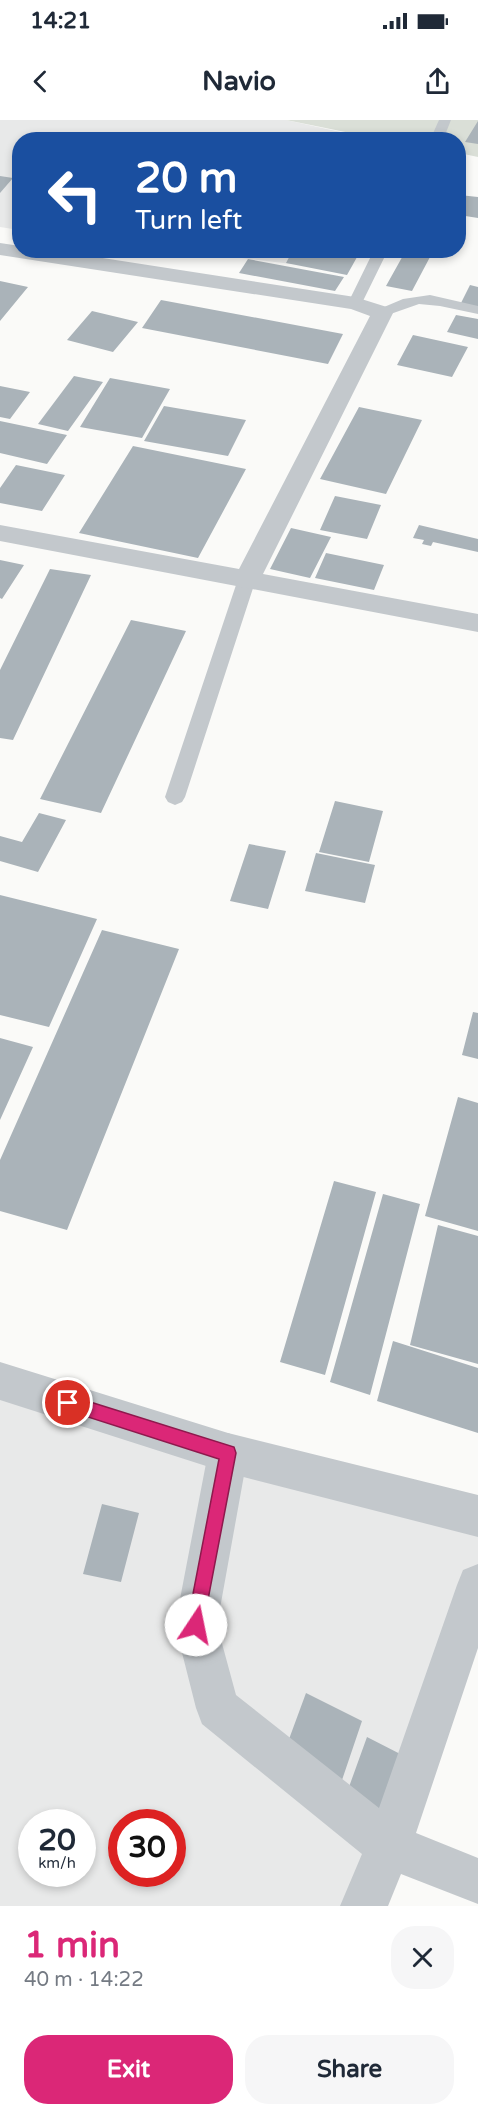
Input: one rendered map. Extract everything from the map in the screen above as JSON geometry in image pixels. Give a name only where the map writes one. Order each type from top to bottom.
[{"type":"street","points":[[59,258],[355,303],[382,313],[247,579]]},
{"type":"street","points":[[0,533],[478,623]]},
{"type":"street","points":[[0,1381],[228,1453],[478,1516]]},
{"type":"street","points":[[228,1453],[196,1625],[218,1708],[389,1846],[478,1881]]},
{"type":"street","points":[[364,1906],[389,1846],[478,1585]]},
{"type":"lane","points":[[355,303],[377,258]]},
{"type":"lane","points":[[382,313],[402,302],[426,299],[478,310]]},
{"type":"lane","points":[[175,797],[247,579]]},
{"type":"shaded area","points":[[0,120],[286,120],[341,132],[12,132],[12,229],[0,227]]},
{"type":"shaded area","points":[[286,120],[478,120],[478,157],[466,154],[466,132],[345,132]]},
{"type":"shaded area","points":[[242,258],[296,258],[292,264]]},
{"type":"shaded area","points":[[0,1383],[478,1527],[478,1589],[360,1906],[0,1906]]},
{"type":"building","points":[[478,121],[478,144],[466,140]]},
{"type":"building","points":[[0,176],[12,178],[12,179],[0,193]]},
{"type":"building","points":[[466,196],[478,197],[478,218],[466,216]]},
{"type":"building","points":[[289,258],[357,258],[347,275],[286,263]]},
{"type":"building","points":[[402,258],[429,258],[412,291],[386,286]]},
{"type":"building","points":[[248,259],[344,277],[335,291],[239,273]]},
{"type":"building","points":[[0,281],[28,287],[0,321]]},
{"type":"building","points":[[470,285],[478,287],[478,307],[461,303]]},
{"type":"building","points":[[161,300],[343,334],[328,364],[142,328]]},
{"type":"building","points":[[92,311],[138,322],[113,352],[67,340]]},
{"type":"building","points":[[456,315],[478,319],[478,339],[447,332]]},
{"type":"building","points":[[413,335],[468,347],[452,377],[397,365]]},
{"type":"building","points":[[74,376],[103,382],[68,431],[38,424]]},
{"type":"building","points":[[110,378],[170,389],[142,438],[80,427]]},
{"type":"building","points":[[0,386],[30,392],[10,419],[0,417]]},
{"type":"building","points":[[164,406],[246,420],[228,456],[144,441]]},
{"type":"building","points":[[359,407],[422,420],[386,494],[320,479]]},
{"type":"building","points":[[0,421],[67,435],[47,464],[0,453]]},
{"type":"building","points":[[133,446],[246,469],[198,558],[79,533]]},
{"type":"building","points":[[16,465],[65,475],[42,511],[0,503],[0,488]]},
{"type":"building","points":[[335,496],[381,505],[367,539],[320,530]]},
{"type":"building","points":[[419,525],[478,539],[478,552],[433,542],[431,546],[422,544],[424,540],[413,538]]},
{"type":"building","points":[[291,528],[331,537],[310,578],[270,569]]},
{"type":"building","points":[[326,553],[384,565],[374,590],[315,578]]},
{"type":"building","points":[[0,560],[24,565],[2,599],[0,598]]},
{"type":"building","points":[[50,569],[91,575],[13,740],[0,738],[0,670]]},
{"type":"building","points":[[131,620],[186,631],[101,813],[40,799]]},
{"type":"building","points":[[335,801],[383,811],[369,862],[319,852]]},
{"type":"building","points":[[39,813],[66,820],[38,872],[0,861],[0,836],[22,842]]},
{"type":"building","points":[[249,844],[286,851],[268,909],[230,901]]},
{"type":"building","points":[[316,853],[375,865],[365,903],[305,891]]},
{"type":"building","points":[[0,895],[97,919],[49,1027],[0,1015]]},
{"type":"building","points":[[102,930],[179,949],[67,1230],[0,1211],[0,1160]]},
{"type":"building","points":[[473,1012],[478,1013],[478,1059],[462,1055]]},
{"type":"building","points":[[0,1038],[33,1047],[0,1120]]},
{"type":"building","points":[[458,1097],[478,1103],[478,1231],[425,1216]]},
{"type":"building","points":[[334,1181],[376,1192],[325,1375],[280,1362]]},
{"type":"building","points":[[383,1194],[420,1204],[370,1395],[330,1382]]},
{"type":"building","points":[[438,1225],[478,1236],[478,1364],[410,1345]]},
{"type":"building","points":[[393,1341],[478,1368],[478,1433],[377,1401]]},
{"type":"building","points":[[102,1504],[139,1513],[121,1582],[83,1574]]},
{"type":"building","points":[[306,1693],[362,1721],[342,1780],[285,1750]]},
{"type":"building","points":[[367,1737],[410,1759],[389,1822],[345,1798]]},
{"type":"route","points":[[68,1403],[228,1453],[196,1625]]}]
